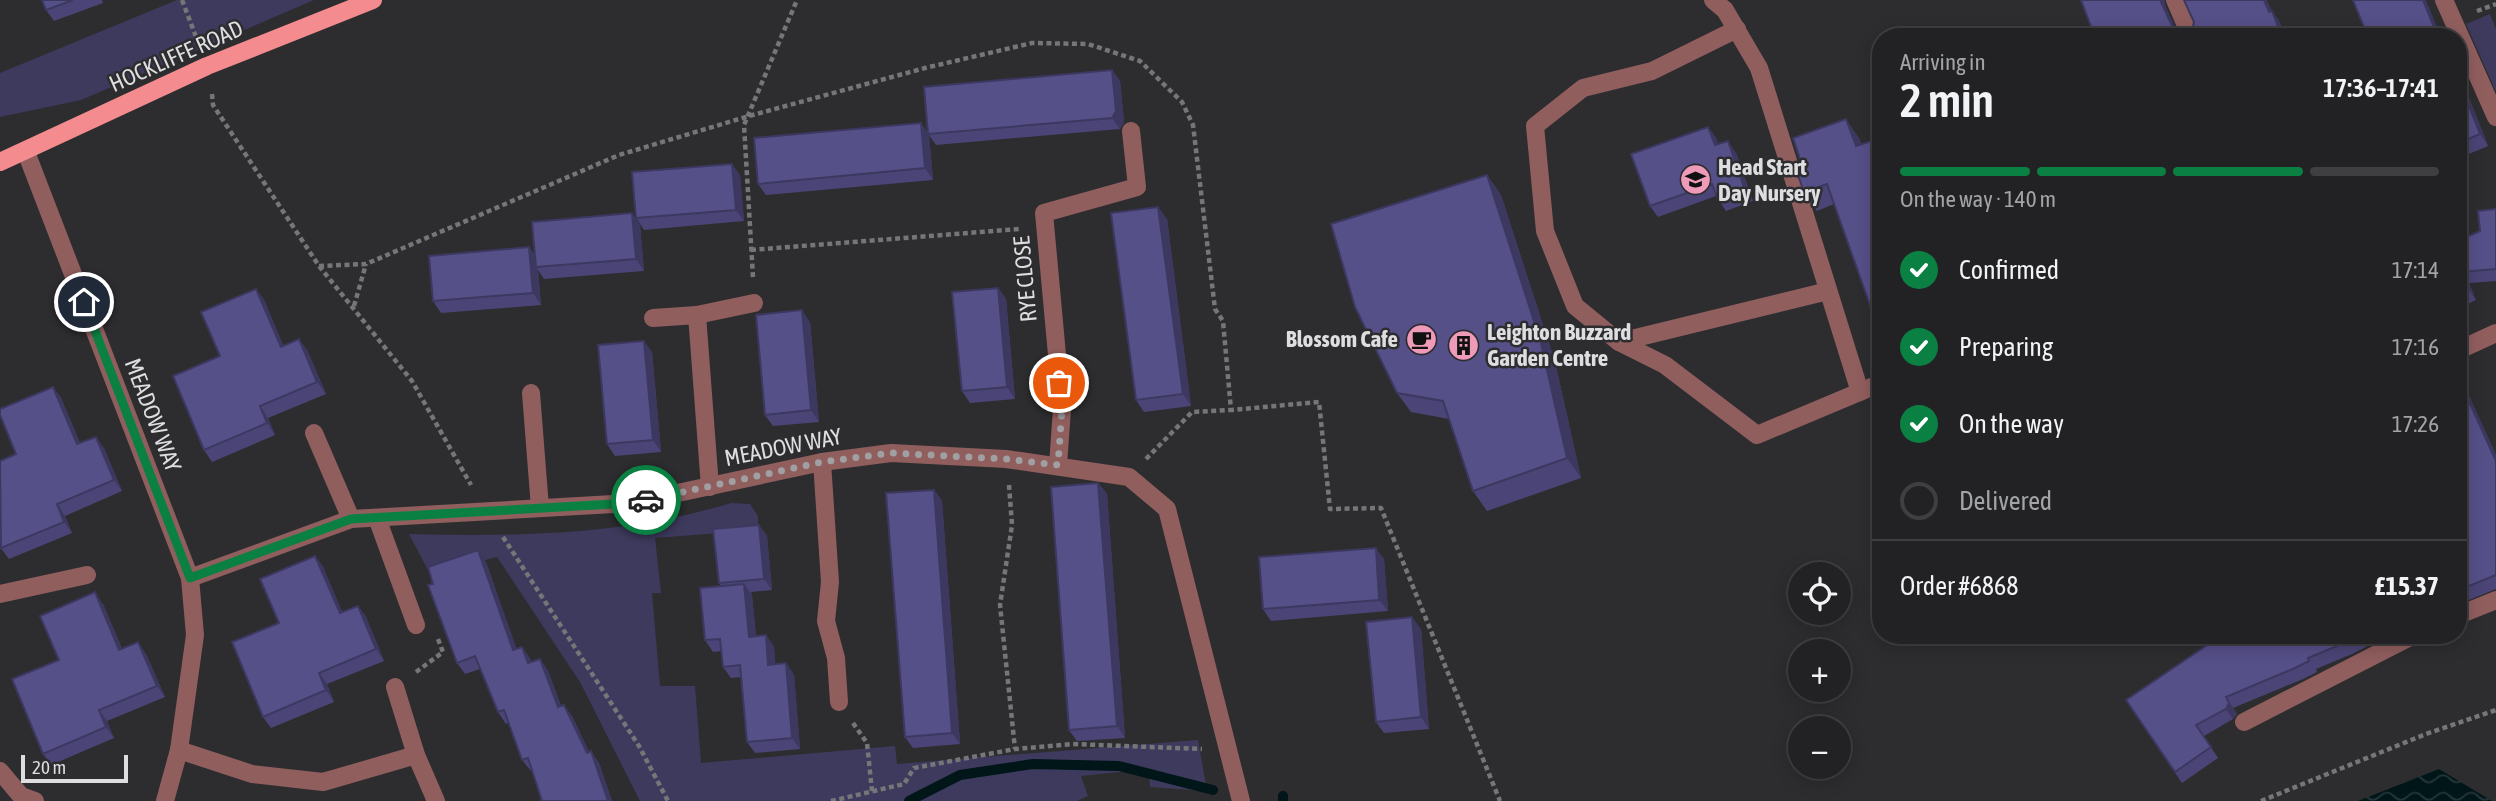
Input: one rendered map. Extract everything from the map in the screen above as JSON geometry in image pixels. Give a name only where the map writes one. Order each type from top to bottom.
[{"type":"main road","name":"HOCKLIFFE ROAD","points":[[0,162],[207,66],[373,0]]},
{"type":"street","points":[[1713,0],[1725,10],[1759,68],[1860,392]]},
{"type":"street","points":[[2175,0],[2187,28]]},
{"type":"street","points":[[2444,0],[2456,28]]},
{"type":"street","points":[[1737,29],[1652,71],[1583,88],[1535,126],[1545,231],[1575,306],[1619,342],[1665,365],[1756,435],[1872,387]]},
{"type":"street","points":[[2467,52],[2496,117]]},
{"type":"street","points":[[1045,220],[1137,187],[1131,131]]},
{"type":"street","name":"MEADOW WAY","points":[[26,152],[190,578],[195,635],[179,750],[165,801]]},
{"type":"street","name":"RYE CLOSE","points":[[1045,220],[1062,409],[1058,465]]},
{"type":"street","points":[[1619,342],[1828,292]]},
{"type":"street","points":[[653,318],[696,315],[754,303]]},
{"type":"street","points":[[696,315],[710,487]]},
{"type":"street","points":[[2467,346],[2496,333]]},
{"type":"street","points":[[531,393],[540,508]]},
{"type":"street","points":[[314,433],[351,519]]},
{"type":"street","name":"MEADOW WAY","points":[[190,578],[351,519],[631,503],[822,462],[891,453],[1006,459],[1129,477]]},
{"type":"street","points":[[822,462],[831,582],[826,621],[836,657],[839,702]]},
{"type":"street","points":[[1129,477],[1167,509],[1241,801]]},
{"type":"street","points":[[377,518],[416,625]]},
{"type":"street","points":[[0,594],[87,575]]},
{"type":"street","points":[[2467,612],[2496,600]]},
{"type":"street","points":[[2244,722],[2396,644]]},
{"type":"street","points":[[396,687],[416,755],[436,801]]},
{"type":"street","points":[[179,750],[251,774],[323,782],[416,755]]},
{"type":"street","points":[[0,771],[21,796],[36,801]]},
{"type":"path","points":[[182,0],[207,66],[213,105],[319,267],[412,381],[486,511],[639,746],[668,801]]},
{"type":"path","points":[[754,303],[744,125],[797,0]]},
{"type":"path","points":[[319,267],[366,264],[619,155],[749,116],[925,68],[1032,43],[1088,44],[1140,61],[1182,102],[1193,125],[1216,309],[1223,321],[1231,410]]},
{"type":"path","points":[[751,250],[1045,220]]},
{"type":"path","points":[[354,307],[366,264]]},
{"type":"path","points":[[1129,477],[1192,412],[1319,402],[1330,509],[1381,508],[1500,801]]},
{"type":"path","points":[[1006,459],[1012,525],[1000,605],[1015,749]]},
{"type":"path","points":[[839,702],[867,743],[872,792]]},
{"type":"path","points":[[2261,801],[2426,734],[2496,709]]},
{"type":"path","points":[[831,801],[904,784],[914,768],[1015,749],[1073,744],[1228,750]]},
{"type":"shaded area","points":[[177,0],[314,0],[81,100],[0,117],[0,73]]},
{"type":"shaded area","points":[[2490,14],[2496,29],[2496,92],[2466,24]]},
{"type":"shaded area","points":[[731,503],[750,504],[758,516],[758,530],[655,538],[661,593],[652,593],[660,686],[695,686],[701,763],[895,746],[897,764],[1198,740],[1207,791],[1150,787],[1149,769],[1081,776],[1088,796],[1077,801],[640,801],[580,682],[497,557],[430,574],[409,534],[572,532],[652,522]]},
{"type":"water","points":[[2439,769],[2492,801],[2358,801]]},
{"type":"building","points":[[42,0],[73,0],[46,10]]},
{"type":"building","points":[[2081,0],[2160,0],[2173,28],[2092,28]]},
{"type":"building","points":[[2184,0],[2264,0],[2279,28],[2193,28],[2194,22]]},
{"type":"building","points":[[2353,0],[2423,0],[2434,28],[2364,28]]},
{"type":"building","points":[[1112,70],[1116,111],[1112,118],[928,134],[924,87]]},
{"type":"building","points":[[2467,101],[2480,134],[2467,140]]},
{"type":"building","points":[[1846,119],[1856,146],[1872,141],[1872,311],[1827,184],[1804,192],[1794,164],[1801,162],[1793,138]]},
{"type":"building","points":[[921,123],[925,168],[758,184],[754,138]]},
{"type":"building","name":"Head Start Day Nursery","points":[[1708,127],[1715,145],[1728,141],[1745,190],[1718,200],[1712,184],[1650,206],[1631,154]]},
{"type":"building","points":[[732,164],[736,210],[636,218],[632,172]]},
{"type":"building","name":"Leighton Buzzard Garden Centre","points":[[1487,175],[1541,343],[1567,458],[1473,491],[1443,401],[1397,393],[1355,307],[1331,224]]},
{"type":"building","points":[[1158,207],[1183,394],[1136,400],[1111,213]]},
{"type":"building","points":[[2496,209],[2496,269],[2467,271],[2467,237],[2480,231],[2478,211]]},
{"type":"building","points":[[632,213],[636,259],[536,267],[532,222]]},
{"type":"building","points":[[529,247],[533,293],[433,301],[429,256]]},
{"type":"building","points":[[998,288],[1007,387],[962,391],[952,292]]},
{"type":"building","points":[[256,289],[281,347],[299,339],[317,382],[260,406],[267,423],[204,450],[173,376],[220,356],[201,312]]},
{"type":"building","points":[[802,310],[811,410],[765,415],[756,315]]},
{"type":"building","points":[[644,341],[653,440],[607,444],[598,345]]},
{"type":"building","points":[[53,387],[77,444],[96,437],[114,480],[57,504],[64,522],[1,548],[0,461],[16,454],[0,409]]},
{"type":"building","points":[[2467,397],[2496,461],[2496,575],[2467,587]]},
{"type":"building","points":[[1098,483],[1117,726],[1069,730],[1051,487]]},
{"type":"building","points":[[934,490],[952,733],[905,737],[886,493]]},
{"type":"building","points":[[759,525],[764,579],[719,583],[713,529]]},
{"type":"building","points":[[1376,548],[1379,600],[1263,609],[1259,557]]},
{"type":"building","points":[[478,550],[513,650],[522,647],[528,663],[540,659],[558,707],[564,705],[587,753],[591,751],[608,801],[542,801],[528,758],[522,760],[504,710],[498,712],[475,656],[457,663],[428,585],[433,584],[428,567]]},
{"type":"building","points":[[315,556],[340,613],[358,606],[376,649],[319,673],[326,690],[263,717],[232,642],[279,623],[260,579]]},
{"type":"building","points":[[744,584],[749,637],[766,635],[768,665],[786,663],[792,738],[747,742],[740,665],[723,667],[720,639],[705,640],[700,588]]},
{"type":"building","points":[[95,592],[119,650],[138,642],[157,686],[99,710],[106,727],[43,754],[12,679],[59,660],[40,616]]},
{"type":"building","points":[[1412,617],[1421,717],[1376,722],[1366,622]]},
{"type":"building","points":[[2209,644],[2342,644],[2308,658],[2309,661],[2295,668],[2226,697],[2229,703],[2226,709],[2196,725],[2211,747],[2175,772],[2126,700]]},
{"type":"waterway","points":[[909,801],[960,775],[1033,764],[1119,766],[1213,790]]},
{"type":"waterway","points":[[1283,796],[1283,801]]},
{"type":"way so far","points":[[646,500],[822,462],[891,453],[1006,459],[1058,465],[1062,409],[1059,383]]},
{"type":"place","name":"Head Start Day Nursery","points":[[1695,180]]},
{"type":"place","name":"Blossom Cafe","points":[[1421,339]]},
{"type":"place","name":"Leighton Buzzard Garden Centre","points":[[1464,345]]},
{"type":"route","points":[[84,302],[190,578],[351,519],[646,500]]}]
